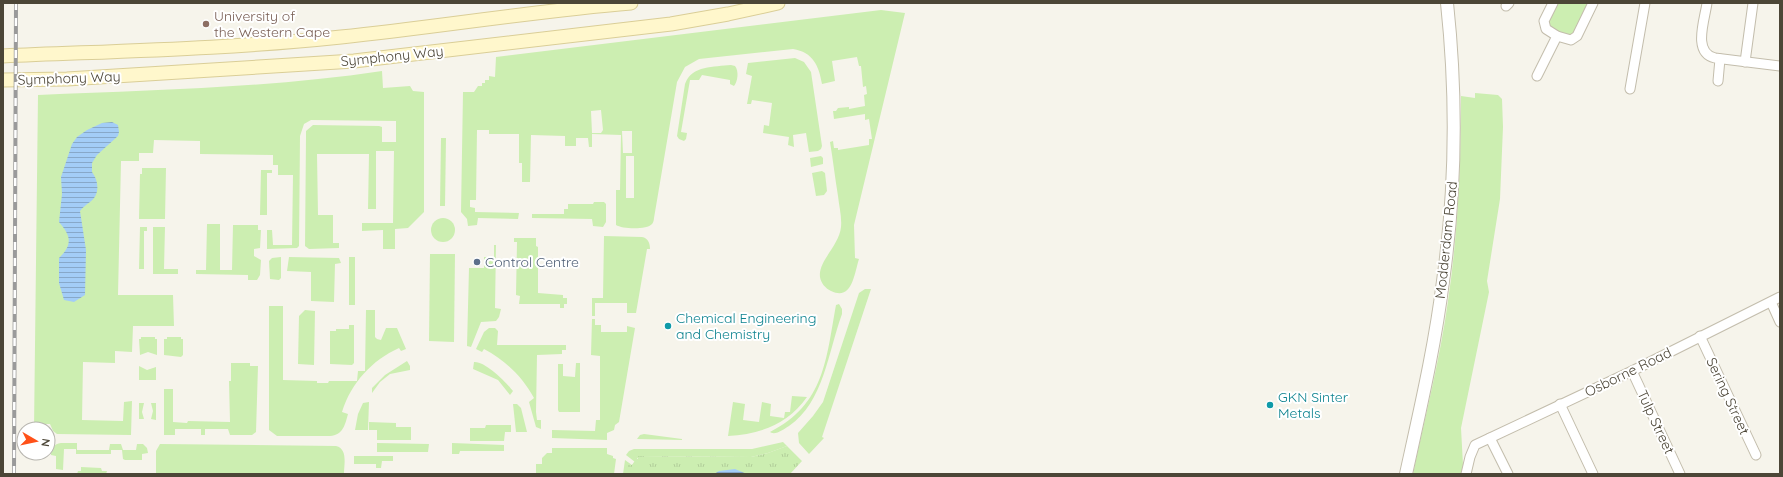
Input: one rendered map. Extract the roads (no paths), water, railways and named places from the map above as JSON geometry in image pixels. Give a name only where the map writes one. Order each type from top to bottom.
[{"type":"main road","name":"Symphony Way","points":[[3,56],[302,40],[437,26],[583,7],[631,3]]},
{"type":"main road","name":"Symphony Way","points":[[3,80],[75,79],[354,61],[554,36],[671,24],[778,3]]},
{"type":"street","name":"Modderdam Road","points":[[1406,474],[1437,325],[1444,281],[1452,182],[1454,93],[1447,3]]},
{"type":"street","points":[[1553,3],[1544,24],[1547,31],[1556,36],[1569,40],[1575,38],[1593,3]]},
{"type":"street","points":[[1630,89],[1645,3]]},
{"type":"street","points":[[1707,3],[1701,42],[1702,48],[1707,55],[1720,59],[1780,66]]},
{"type":"street","points":[[1745,62],[1753,3]]},
{"type":"street","points":[[1537,76],[1556,36]]},
{"type":"street","points":[[1718,81],[1720,59]]},
{"type":"street","name":"Osborne Road","points":[[1466,474],[1470,456],[1475,445],[1632,371],[1780,297]]},
{"type":"street","points":[[1771,302],[1780,322]]},
{"type":"street","name":"Sering Street","points":[[1700,336],[1756,455]]},
{"type":"street","name":"Tulp Street","points":[[1632,371],[1680,474]]},
{"type":"street","points":[[1560,404],[1592,474]]},
{"type":"street","points":[[1490,438],[1508,474]]},
{"type":"water","points":[[112,122],[118,125],[118,136],[97,155],[92,163],[92,172],[97,184],[96,196],[80,211],[86,250],[85,295],[74,302],[64,300],[59,283],[59,258],[67,248],[69,240],[66,232],[59,222],[62,194],[61,177],[72,144],[77,137],[87,130],[102,123]]},
{"type":"water","points":[[735,469],[747,474],[714,474],[719,471]]},
{"type":"railway","points":[[14,474],[16,3]]},
{"type":"place","name":"University of the Western Cape","points":[[206,24]]},
{"type":"place","name":"Control Centre","points":[[477,262]]},
{"type":"place","name":"Chemical Engineering and Chemistry","points":[[668,326]]},
{"type":"place","name":"GKN Sinter Metals","points":[[1270,405]]}]
